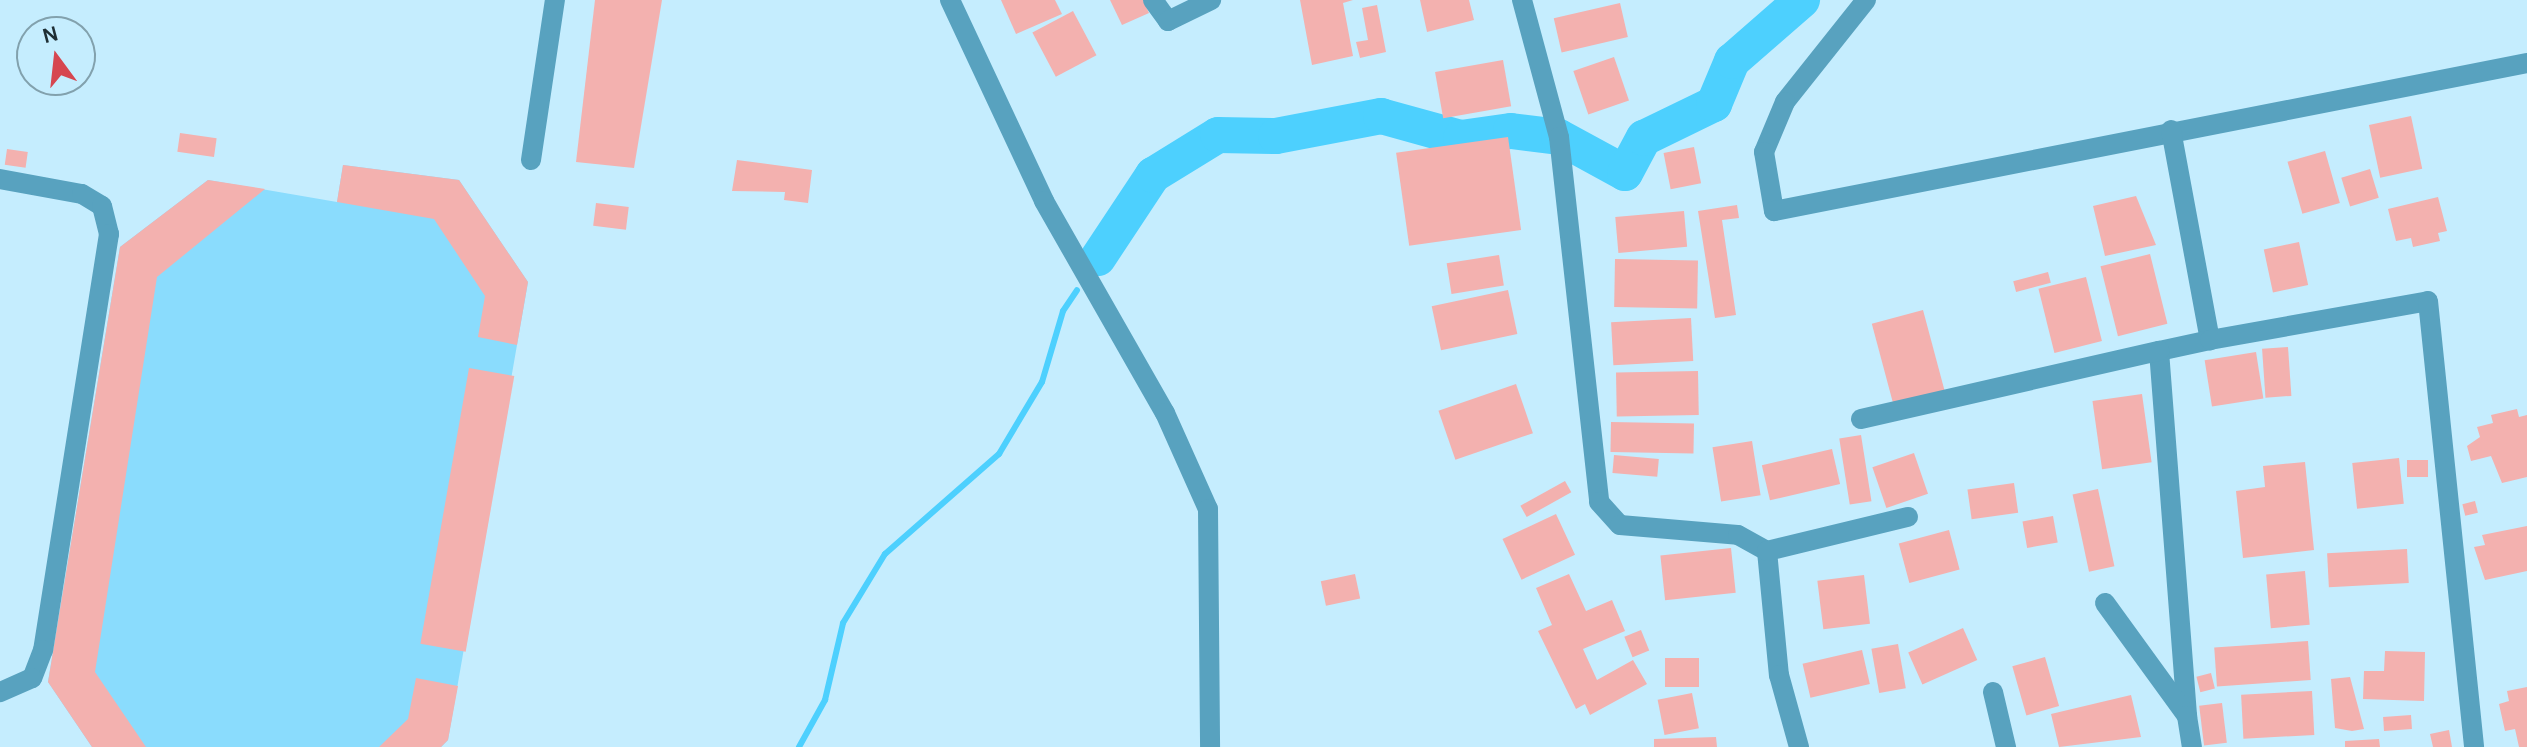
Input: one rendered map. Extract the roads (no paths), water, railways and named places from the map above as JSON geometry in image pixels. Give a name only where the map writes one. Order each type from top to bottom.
[{"type":"street","points":[[531,160],[555,0]]},
{"type":"street","points":[[950,0],[1044,201],[1159,402],[1208,509],[1210,747]]},
{"type":"street","points":[[1153,0],[1168,21],[1211,0]]},
{"type":"street","points":[[1522,0],[1559,137],[1599,502],[1620,525],[1738,535],[1767,551],[1908,517]]},
{"type":"street","points":[[1866,0],[1785,102],[1764,152],[1774,211],[2171,130],[2527,63]]},
{"type":"street","points":[[2171,130],[2210,340]]},
{"type":"street","points":[[0,179],[82,194],[102,206],[109,234],[43,650],[32,678],[0,692]]},
{"type":"street","points":[[1861,419],[2210,340],[2428,301],[2474,747]]},
{"type":"street","points":[[2159,351],[2187,716],[2192,747]]},
{"type":"street","points":[[1767,551],[1779,675],[1799,747]]},
{"type":"street","points":[[2105,603],[2187,716]]},
{"type":"street","points":[[1993,692],[2006,747]]},
{"type":"waterway","points":[[1098,258],[1153,175],[1218,135],[1276,136],[1381,116],[1461,138],[1511,131],[1559,137],[1625,173],[1644,138],[1714,104],[1732,61],[1802,0]]},
{"type":"waterway","points":[[799,747],[825,700],[843,623],[885,554],[999,454],[1042,382],[1063,311],[1077,290]]}]
